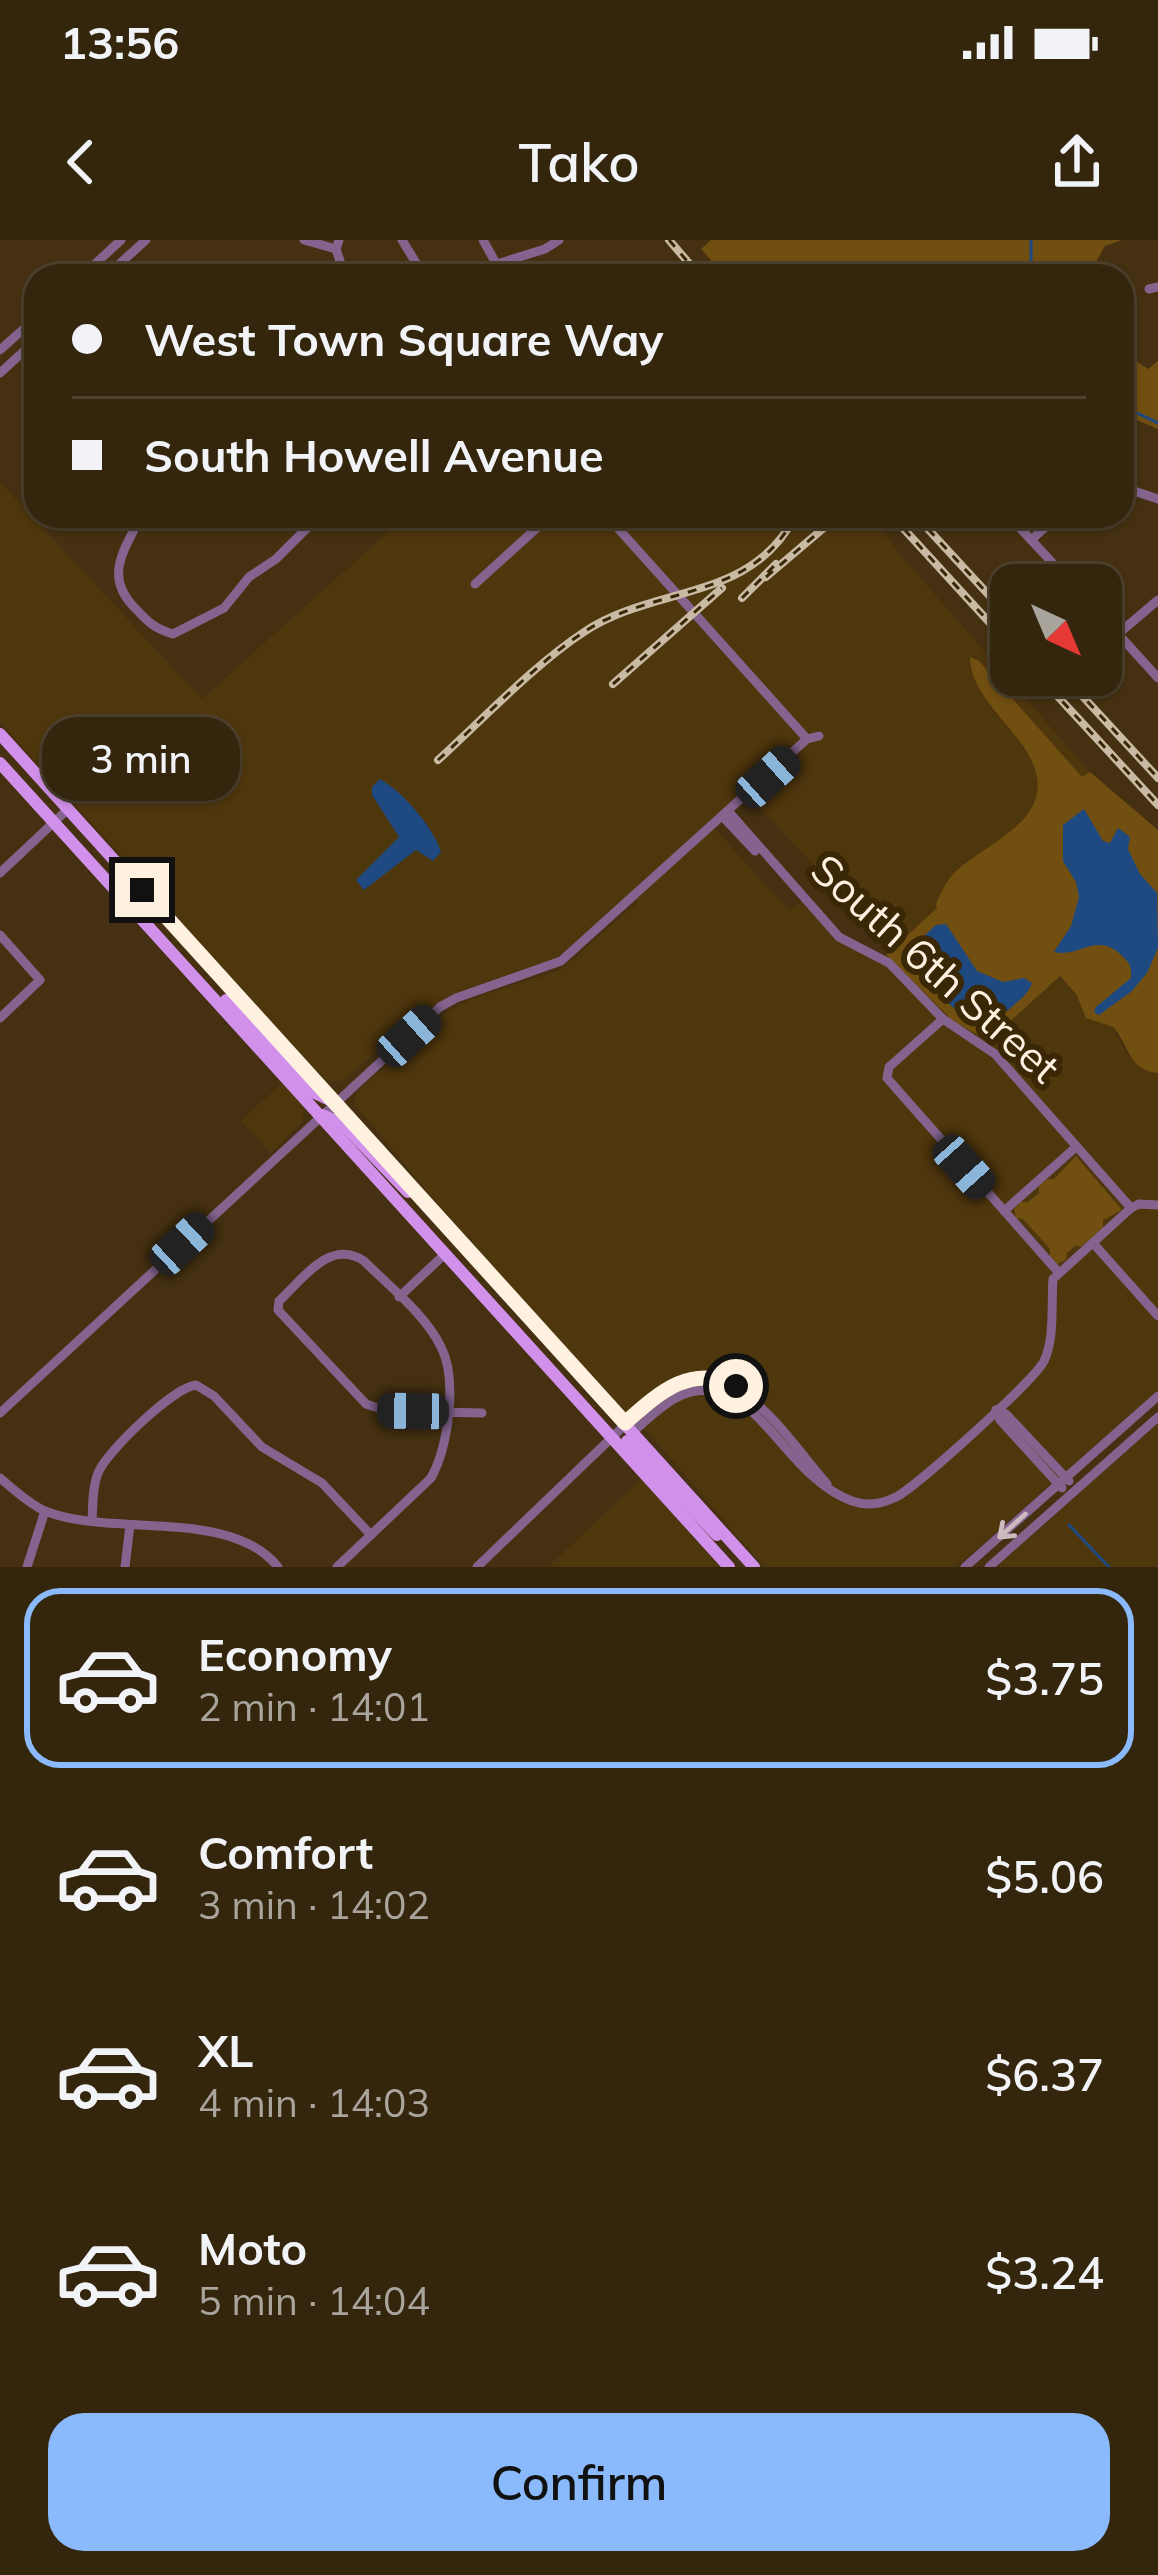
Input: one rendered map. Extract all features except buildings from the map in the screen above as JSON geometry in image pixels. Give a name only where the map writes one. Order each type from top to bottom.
[{"type":"main road","points":[[0,734],[513,1298],[729,1567]]},
{"type":"main road","points":[[0,763],[445,1254],[690,1510],[754,1567]]},
{"type":"main road","points":[[188,969],[256,1028],[320,1097],[335,1101]]},
{"type":"main road","points":[[320,1115],[339,1121],[389,1175],[442,1220]]},
{"type":"main road","points":[[382,1181],[443,1239],[461,1241]]},
{"type":"main road","points":[[445,1254],[463,1254],[513,1298]]},
{"type":"street","points":[[95,264],[122,240]]},
{"type":"street","points":[[119,264],[146,240]]},
{"type":"street","points":[[304,240],[337,244]]},
{"type":"street","points":[[483,240],[497,263]]},
{"type":"street","points":[[494,264],[559,240]]},
{"type":"street","points":[[0,350],[24,329]]},
{"type":"street","points":[[0,373],[24,351]]},
{"type":"street","points":[[135,528],[122,554],[117,582],[123,596],[154,628],[173,634],[224,608],[249,577],[276,559],[307,528]]},
{"type":"street","points":[[475,584],[537,528]]},
{"type":"street","points":[[619,528],[807,740]]},
{"type":"street","points":[[1020,528],[1053,564]]},
{"type":"street","points":[[1031,540],[1044,528]]},
{"type":"street","points":[[1122,630],[1154,602]]},
{"type":"street","points":[[1122,638],[1158,678]]},
{"type":"street","points":[[0,1413],[335,1101],[449,1002],[561,961],[807,740],[819,736]]},
{"type":"street","points":[[0,873],[68,809]]},
{"type":"street","name":"South 6th Street","points":[[726,814],[755,851],[774,865],[839,937],[889,963],[943,1018],[994,1054],[1131,1208]]},
{"type":"street","points":[[0,935],[40,980],[0,1018]]},
{"type":"street","points":[[943,1018],[889,1067],[886,1078],[1059,1273]]},
{"type":"street","points":[[1004,1211],[1076,1147]]},
{"type":"street","points":[[477,1567],[666,1388],[697,1377],[727,1381],[745,1392],[834,1492],[865,1504],[891,1500],[1034,1376],[1045,1358],[1053,1279],[1131,1208],[1158,1205]]},
{"type":"street","points":[[1095,1241],[1158,1312]]},
{"type":"street","points":[[337,1567],[431,1478],[444,1449],[448,1412],[447,1364],[441,1346],[358,1256],[339,1252],[314,1268],[277,1306],[366,1404],[384,1411],[448,1412],[482,1413]]},
{"type":"street","points":[[399,1297],[445,1254]]},
{"type":"street","points":[[92,1520],[95,1483],[104,1461],[177,1392],[196,1385],[214,1396],[262,1447],[322,1483],[371,1535]]},
{"type":"street","points":[[965,1567],[1158,1396]]},
{"type":"street","points":[[996,1410],[1000,1420],[1072,1493]]},
{"type":"street","points":[[989,1567],[1158,1417]]},
{"type":"street","points":[[0,1478],[45,1511],[130,1526],[224,1534],[253,1544],[278,1567]]},
{"type":"street","points":[[26,1567],[45,1511]]},
{"type":"street","points":[[125,1567],[130,1526]]},
{"type":"shaded area","points":[[711,240],[1122,240],[1105,246],[1095,264],[714,264],[701,249]]},
{"type":"shaded area","points":[[1134,360],[1148,369],[1158,361],[1158,429],[1134,419]]},
{"type":"shaded area","points":[[0,482],[24,508],[24,528],[43,528],[202,699],[393,528],[881,528],[990,657],[990,696],[1024,696],[1090,772],[892,949],[745,792],[710,823],[789,911],[809,896],[843,935],[897,962],[953,1021],[993,1036],[1059,976],[1076,994],[1086,1018],[1112,1027],[1130,1058],[1143,1070],[1158,1073],[1158,1390],[956,1567],[764,1567],[654,1439],[441,1208],[354,1103],[357,1092],[448,1011],[561,970],[638,902],[632,895],[555,959],[449,995],[343,1081],[326,1081],[0,722]]},
{"type":"shaded area","points":[[970,657],[990,673],[990,696],[1010,696],[1082,777],[1090,772],[1158,830],[1158,1073],[1135,1062],[1113,1027],[1086,1018],[1076,994],[1060,976],[992,1043],[953,1021],[886,955],[937,908],[955,872],[1018,824],[1037,794],[1027,752],[983,695]]},
{"type":"shaded area","points":[[283,1082],[305,1110],[301,1123],[271,1153],[241,1121]]},
{"type":"shaded area","points":[[1076,1156],[1122,1210],[1103,1220],[1103,1228],[1057,1264],[1050,1249],[1023,1219],[1016,1218],[1014,1209],[1039,1193],[1039,1186],[1054,1179]]},
{"type":"shaded area","points":[[1158,1423],[1158,1567],[997,1567],[1003,1561]]},
{"type":"shaded area","points":[[641,1479],[720,1567],[548,1567]]},
{"type":"water","points":[[380,779],[416,811],[441,852],[433,861],[416,850],[364,890],[356,880],[399,837],[372,795]]},
{"type":"water","points":[[1084,809],[1103,841],[1110,843],[1118,828],[1130,837],[1128,849],[1140,874],[1157,893],[1158,948],[1147,973],[1132,991],[1099,1015],[1094,1012],[1096,1007],[1131,978],[1127,961],[1102,945],[1054,952],[1071,926],[1079,897],[1063,861],[1063,825]]},
{"type":"water","points":[[946,924],[977,971],[1003,982],[1024,978],[1032,983],[1007,1011],[993,1019],[967,1016],[942,997],[911,961],[911,948],[936,925]]},
{"type":"waterway","points":[[1031,240],[1031,264]]},
{"type":"waterway","points":[[1134,412],[1158,423]]},
{"type":"waterway","points":[[1069,1525],[1109,1567]]},
{"type":"railway","points":[[669,240],[690,264]]},
{"type":"railway","points":[[438,760],[528,676],[584,632],[640,606],[728,578],[754,564],[787,528]]},
{"type":"railway","points":[[766,577],[824,528]]},
{"type":"railway","points":[[903,528],[990,623]]},
{"type":"railway","points":[[927,528],[990,596]]},
{"type":"railway","points":[[742,598],[776,564]]},
{"type":"railway","points":[[613,684],[722,588]]},
{"type":"railway","points":[[1057,696],[1158,805]]},
{"type":"railway","points":[[1082,696],[1158,778]]},
{"type":"route","points":[[142,890],[625,1423],[681,1381],[712,1378],[736,1386]]}]
